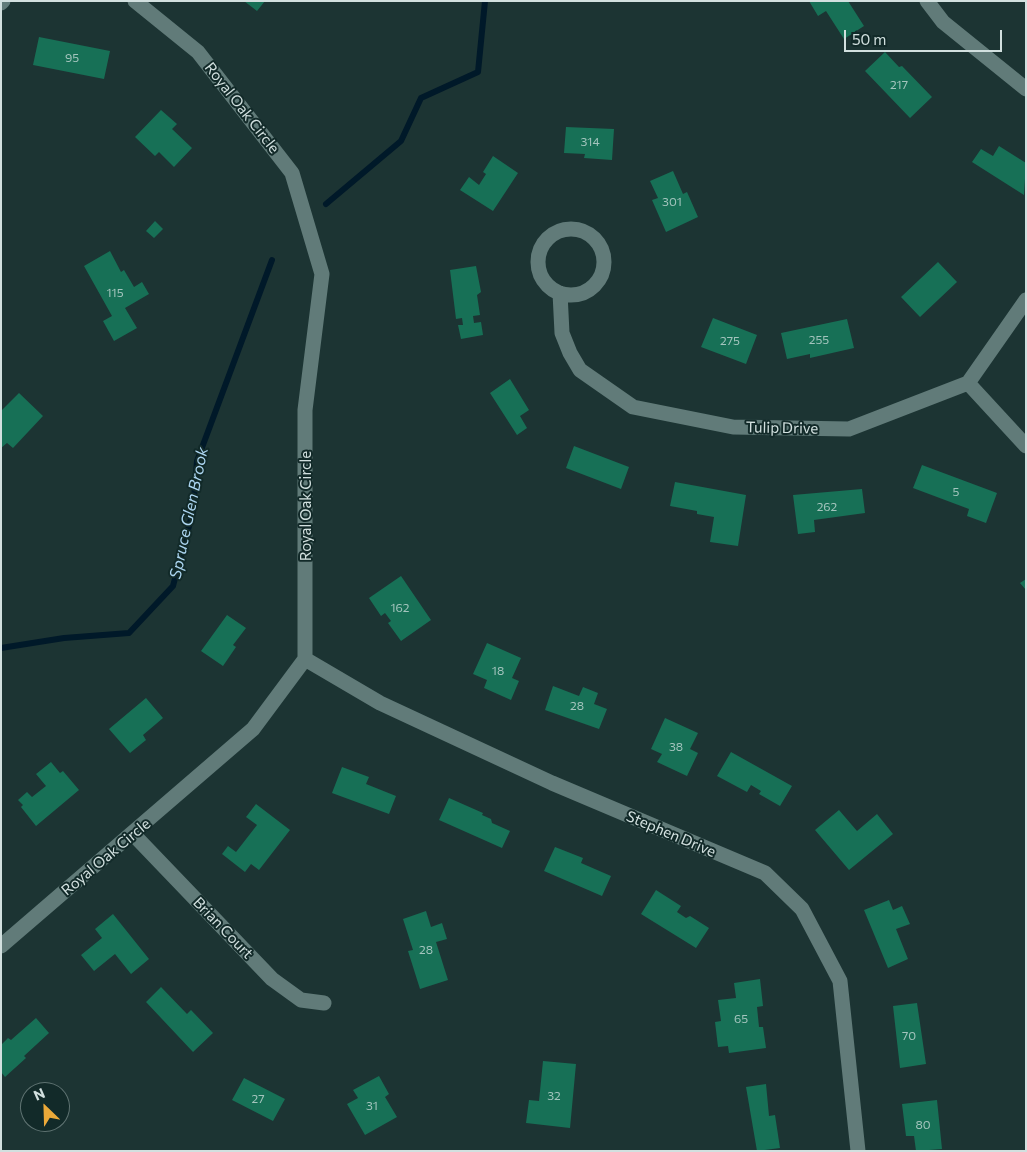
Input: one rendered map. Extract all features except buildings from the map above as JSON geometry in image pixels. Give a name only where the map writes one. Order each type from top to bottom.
[{"type":"street","name":"Royal Oak Circle","points":[[1,946],[253,729],[305,659],[305,410],[322,274],[292,173],[198,52],[135,1]]},
{"type":"street","points":[[928,1],[943,22],[1026,89]]},
{"type":"street","points":[[570,229],[583,230],[594,237],[601,247],[605,260],[603,273],[596,284],[586,292],[573,295],[560,293],[549,287],[541,276],[538,264],[540,251],[546,239],[557,232],[570,229]]},
{"type":"street","name":"Tulip Drive","points":[[560,293],[562,332],[570,353],[580,370],[633,407],[733,427],[849,429],[968,383]]},
{"type":"street","points":[[1026,300],[968,383],[1026,446]]},
{"type":"street","name":"Stephen Drive","points":[[305,659],[380,703],[552,783],[765,873],[802,909],[840,981],[858,1151]]},
{"type":"street","name":"Brian Court","points":[[133,834],[272,980],[302,1000],[324,1003]]},
{"type":"waterway","name":"Spruce Glen Brook","points":[[326,204],[401,141],[421,98],[478,72],[485,1]]},
{"type":"waterway","name":"Spruce Glen Brook","points":[[1,648],[64,638],[129,633],[173,586],[193,511],[197,461],[272,260]]}]
